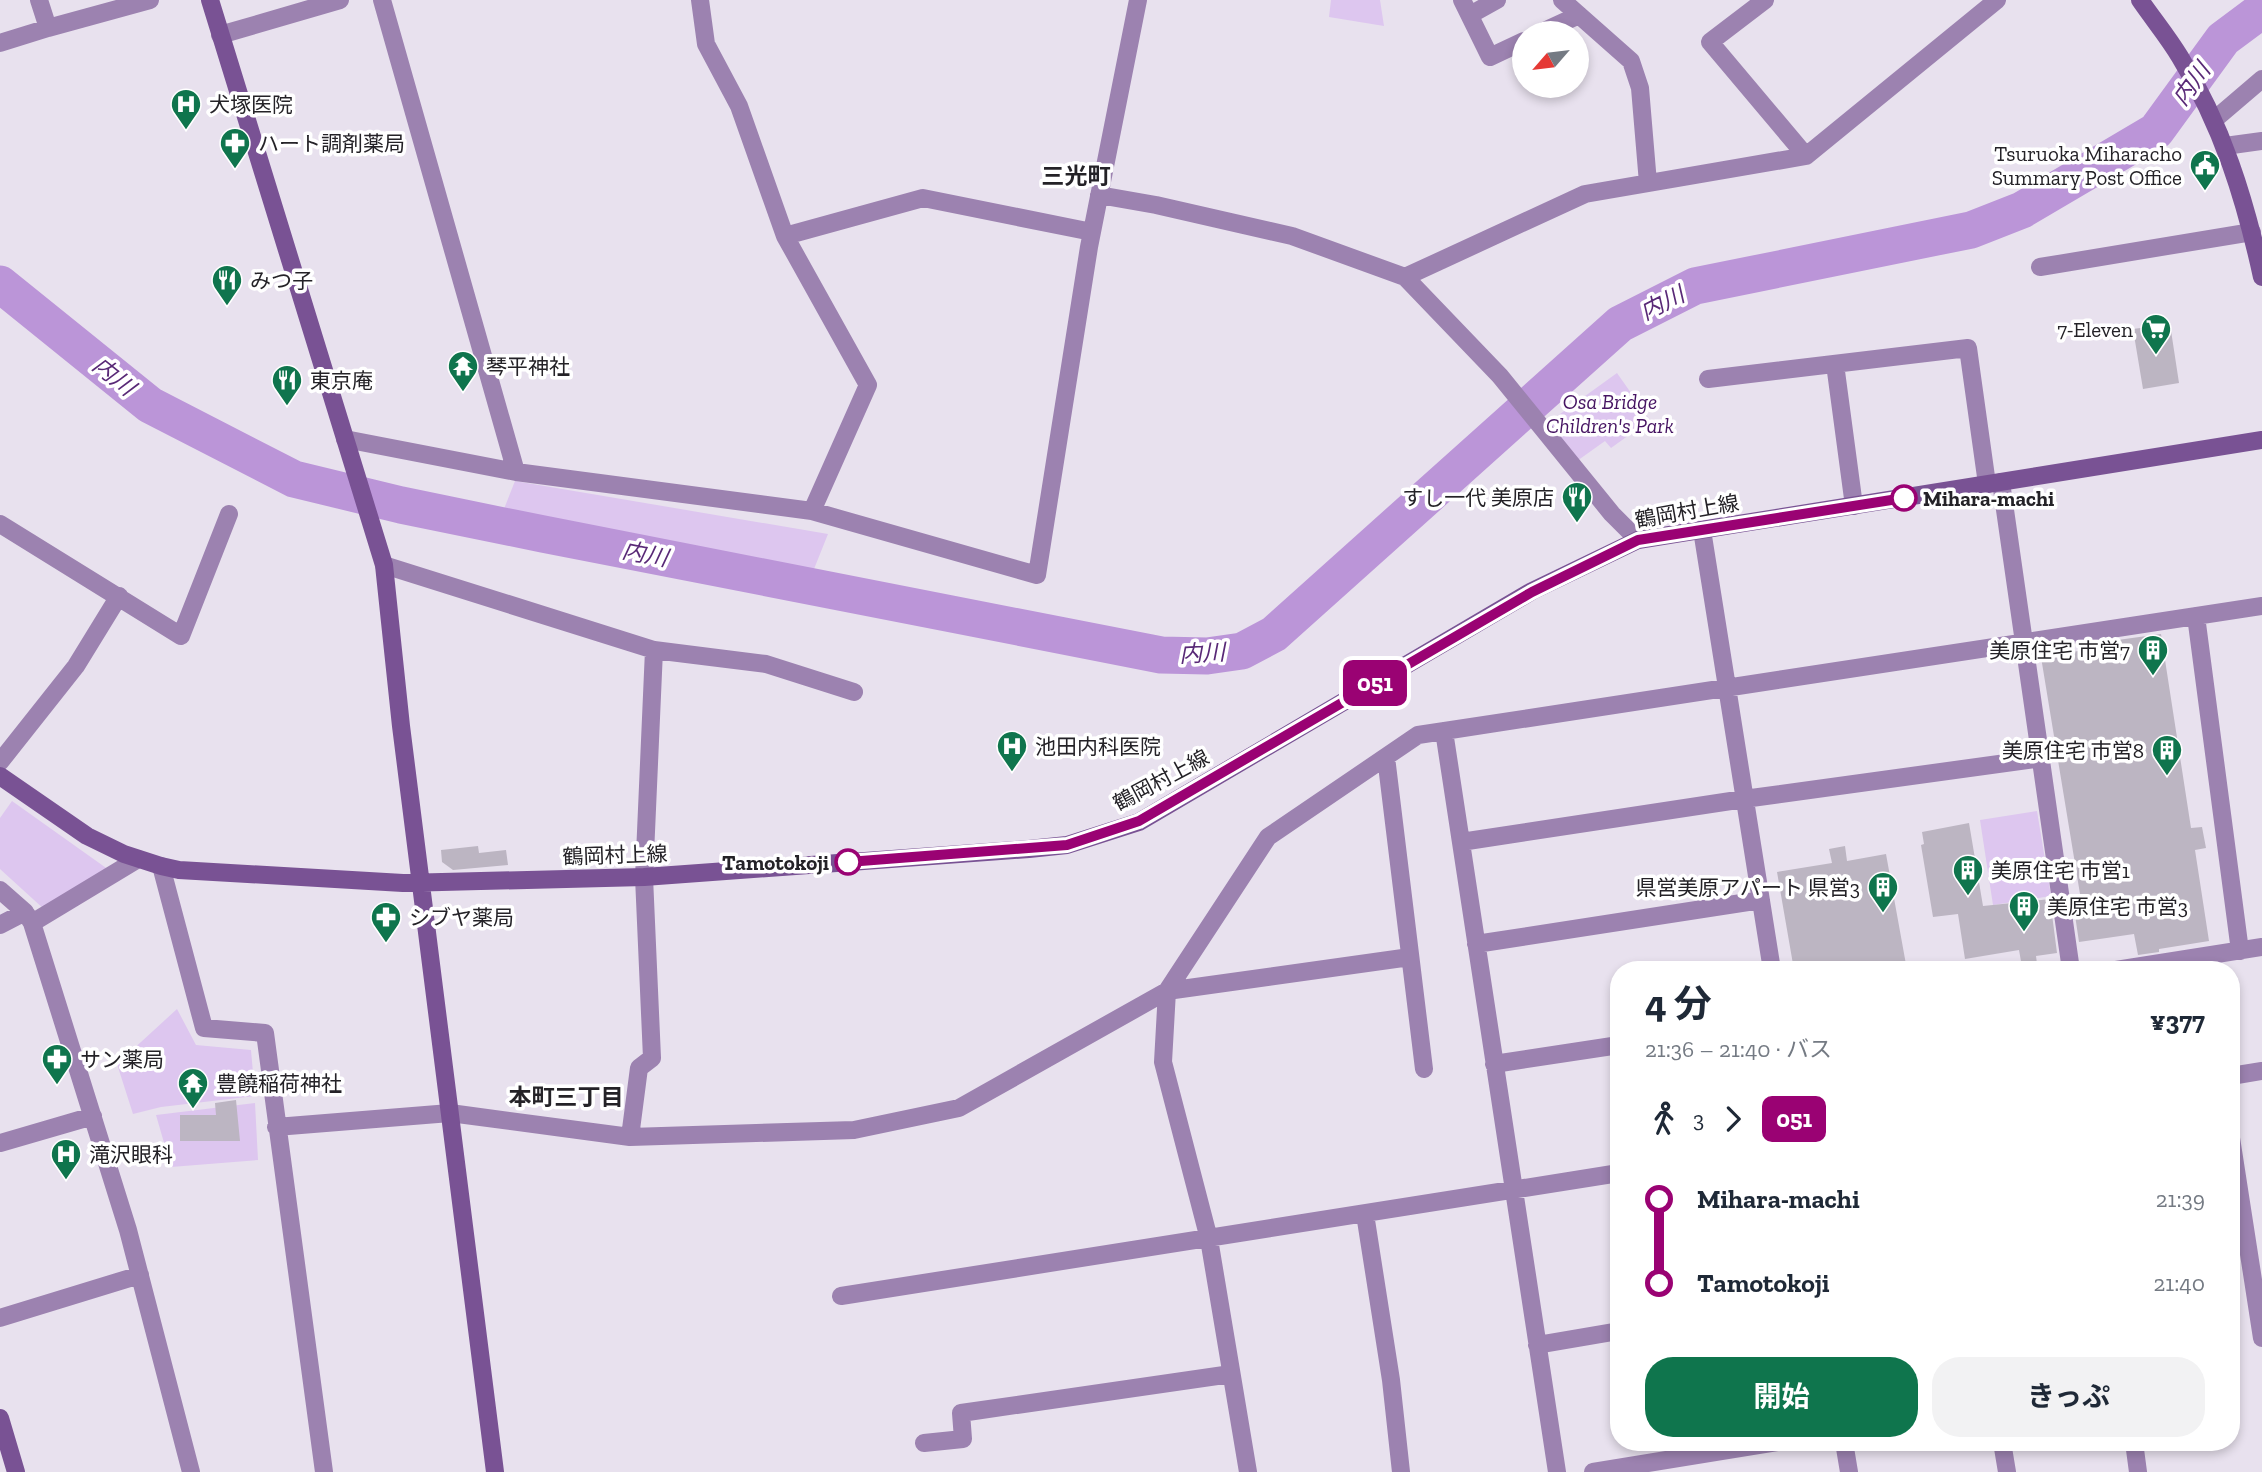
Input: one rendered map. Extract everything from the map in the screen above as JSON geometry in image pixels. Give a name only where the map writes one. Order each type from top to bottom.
[{"type":"main road","points":[[210,0],[384,565],[401,726],[495,1472]]},
{"type":"main road","points":[[2140,0],[2180,56],[2213,118],[2238,182],[2262,277]]},
{"type":"main road","name":"鶴岡村上線","points":[[3,783],[109,848],[179,870],[421,884],[644,877],[1067,845],[1139,821],[1532,592],[1638,540],[2262,440]]},
{"type":"main road","points":[[0,1418],[16,1472]]},
{"type":"street","points":[[39,0],[48,27]]},
{"type":"street","points":[[0,43],[48,27],[150,0]]},
{"type":"street","points":[[220,35],[340,0]]},
{"type":"street","points":[[382,0],[516,472]]},
{"type":"street","points":[[700,0],[706,44],[739,106],[785,236],[868,385],[812,512]]},
{"type":"street","points":[[345,439],[516,472],[812,512],[1037,575],[1092,232],[1138,0]]},
{"type":"street","points":[[1497,0],[1466,7],[1490,57],[1512,47]]},
{"type":"street","points":[[1562,0],[1631,61],[1640,88],[1648,183]]},
{"type":"street","points":[[1765,0],[1710,42],[1806,156]]},
{"type":"street","points":[[1405,277],[1586,194],[1806,156],[1997,0]]},
{"type":"street","points":[[1566,21],[1579,15]]},
{"type":"street","points":[[2213,118],[2262,79]]},
{"type":"street","points":[[2225,146],[2262,141]]},
{"type":"street","points":[[1099,195],[1292,236],[1405,277],[1500,376],[1612,514],[1638,540]]},
{"type":"street","points":[[785,236],[923,198],[1092,232]]},
{"type":"street","points":[[2040,267],[2252,232]]},
{"type":"street","points":[[1708,379],[1968,348],[2023,641],[2070,961]]},
{"type":"street","points":[[1835,364],[1854,506]]},
{"type":"street","points":[[0,524],[181,636],[229,514]]},
{"type":"street","points":[[1702,530],[1771,961]]},
{"type":"street","points":[[384,565],[654,650],[766,664],[854,692]]},
{"type":"street","points":[[0,762],[76,666],[119,596]]},
{"type":"street","points":[[1248,1472],[1209,1239],[1163,1062],[1167,991],[1268,836],[1418,735],[2262,606]]},
{"type":"street","points":[[2196,616],[2240,951]]},
{"type":"street","points":[[630,1137],[639,1068],[652,1058],[644,877],[654,650]]},
{"type":"street","points":[[1444,731],[1557,1472]]},
{"type":"street","points":[[1386,757],[1424,1069]]},
{"type":"street","points":[[1461,842],[2042,758]]},
{"type":"street","points":[[0,925],[28,918],[138,859]]},
{"type":"street","points":[[161,866],[204,1028],[265,1033],[324,1472]]},
{"type":"street","points":[[0,890],[28,918],[93,1116],[140,1275],[191,1472]]},
{"type":"street","points":[[1476,944],[1761,900]]},
{"type":"street","points":[[2175,961],[2262,947]]},
{"type":"street","points":[[276,1127],[450,1113],[630,1137],[854,1130],[959,1108],[1167,991],[1410,957]]},
{"type":"street","points":[[1494,1064],[1610,1046]]},
{"type":"street","points":[[2240,1075],[2262,1071]]},
{"type":"street","points":[[0,1143],[93,1116]]},
{"type":"street","points":[[841,1296],[1610,1174]]},
{"type":"street","points":[[2240,1196],[2262,1338]]},
{"type":"street","points":[[1365,1214],[1391,1380],[1401,1472]]},
{"type":"street","points":[[0,1318],[140,1275]]},
{"type":"street","points":[[1537,1345],[1610,1333]]},
{"type":"street","points":[[924,1443],[963,1439],[961,1413],[1231,1374]]},
{"type":"street","points":[[1593,1472],[1722,1451]]},
{"type":"street","points":[[1846,1451],[1849,1472]]},
{"type":"street","points":[[2004,1451],[2007,1472]]},
{"type":"street","points":[[2135,1451],[2138,1472]]},
{"type":"green space","points":[[1331,0],[1380,0],[1384,26],[1329,17]]},
{"type":"green space","name":"Osa Bridge Children's Park","points":[[1617,373],[1650,420],[1611,448],[1605,441],[1577,461],[1549,422]]},
{"type":"green space","points":[[515,481],[828,534],[812,574],[500,519]]},
{"type":"green space","points":[[12,801],[109,870],[45,910],[0,869],[0,818]]},
{"type":"green space","points":[[2037,811],[2051,896],[1993,905],[1980,820]]},
{"type":"green space","points":[[177,1009],[196,1045],[251,1050],[255,1096],[161,1107],[133,1114],[117,1064]]},
{"type":"green space","points":[[255,1103],[258,1160],[171,1167],[156,1115]]},
{"type":"building","name":"7-Eleven","points":[[2170,324],[2179,383],[2143,389],[2133,329]]},
{"type":"building","points":[[2161,634],[2191,828],[2202,827],[2206,848],[2195,850],[2209,941],[2138,955],[2134,934],[2079,942],[2072,895],[2080,894],[2041,657],[2097,648],[2096,643]]},
{"type":"building","points":[[1969,823],[1983,906],[2050,899],[2057,953],[2036,956],[2037,961],[2021,961],[2019,950],[1965,959],[1958,914],[1933,917],[1921,845],[1924,844],[1922,832]]},
{"type":"building","points":[[478,846],[479,853],[506,850],[508,865],[453,870],[442,862],[441,850]]},
{"type":"building","points":[[1845,846],[1847,861],[1886,854],[1905,961],[1792,961],[1777,872],[1832,863],[1829,849]]},
{"type":"building","points":[[236,1100],[240,1141],[180,1141],[180,1115],[216,1115],[215,1103]]},
{"type":"waterway","name":"内川","points":[[0,284],[150,405],[294,479],[401,505],[543,534],[1161,655],[1207,656],[1242,651],[1274,634],[1620,324],[1695,286],[1971,230],[2022,210],[2156,131],[2223,39],[2262,10]]},
{"type":"bus line","name":"051","points":[[848,862],[1067,845],[1111,831],[1139,821],[1532,592],[1638,540],[1904,498]]},
{"type":"place","name":"犬塚医院","points":[[186,131]]},
{"type":"place","name":"ハート調剤薬局","points":[[235,170]]},
{"type":"place","name":"Tsuruoka Miharacho Summary Post Office","points":[[2205,192]]},
{"type":"place","name":"みつ子","points":[[227,307]]},
{"type":"place","name":"7-Eleven","points":[[2156,356]]},
{"type":"place","name":"琴平神社","points":[[463,393]]},
{"type":"place","name":"東京庵","points":[[287,407]]},
{"type":"place","name":"Mihara-machi","points":[[1904,498]]},
{"type":"place","name":"すし一代 美原店","points":[[1577,524]]},
{"type":"place","name":"美原住宅 市営7","points":[[2153,677]]},
{"type":"place","name":"池田内科医院","points":[[1012,773]]},
{"type":"place","name":"美原住宅 市営8","points":[[2167,777]]},
{"type":"place","name":"Tamotokoji","points":[[848,862]]},
{"type":"place","name":"美原住宅 市営1","points":[[1968,897]]},
{"type":"place","name":"県営美原アパート 県営3","points":[[1883,914]]},
{"type":"place","name":"美原住宅 市営3","points":[[2024,933]]},
{"type":"place","name":"シブヤ薬局","points":[[386,944]]},
{"type":"place","name":"サン薬局","points":[[57,1086]]},
{"type":"place","name":"豊饒稲荷神社","points":[[193,1110]]},
{"type":"place","name":"滝沢眼科","points":[[66,1181]]},
{"type":"district","name":"三光町","points":[[1076,176]]},
{"type":"district","name":"本町三丁目","points":[[566,1097]]}]
